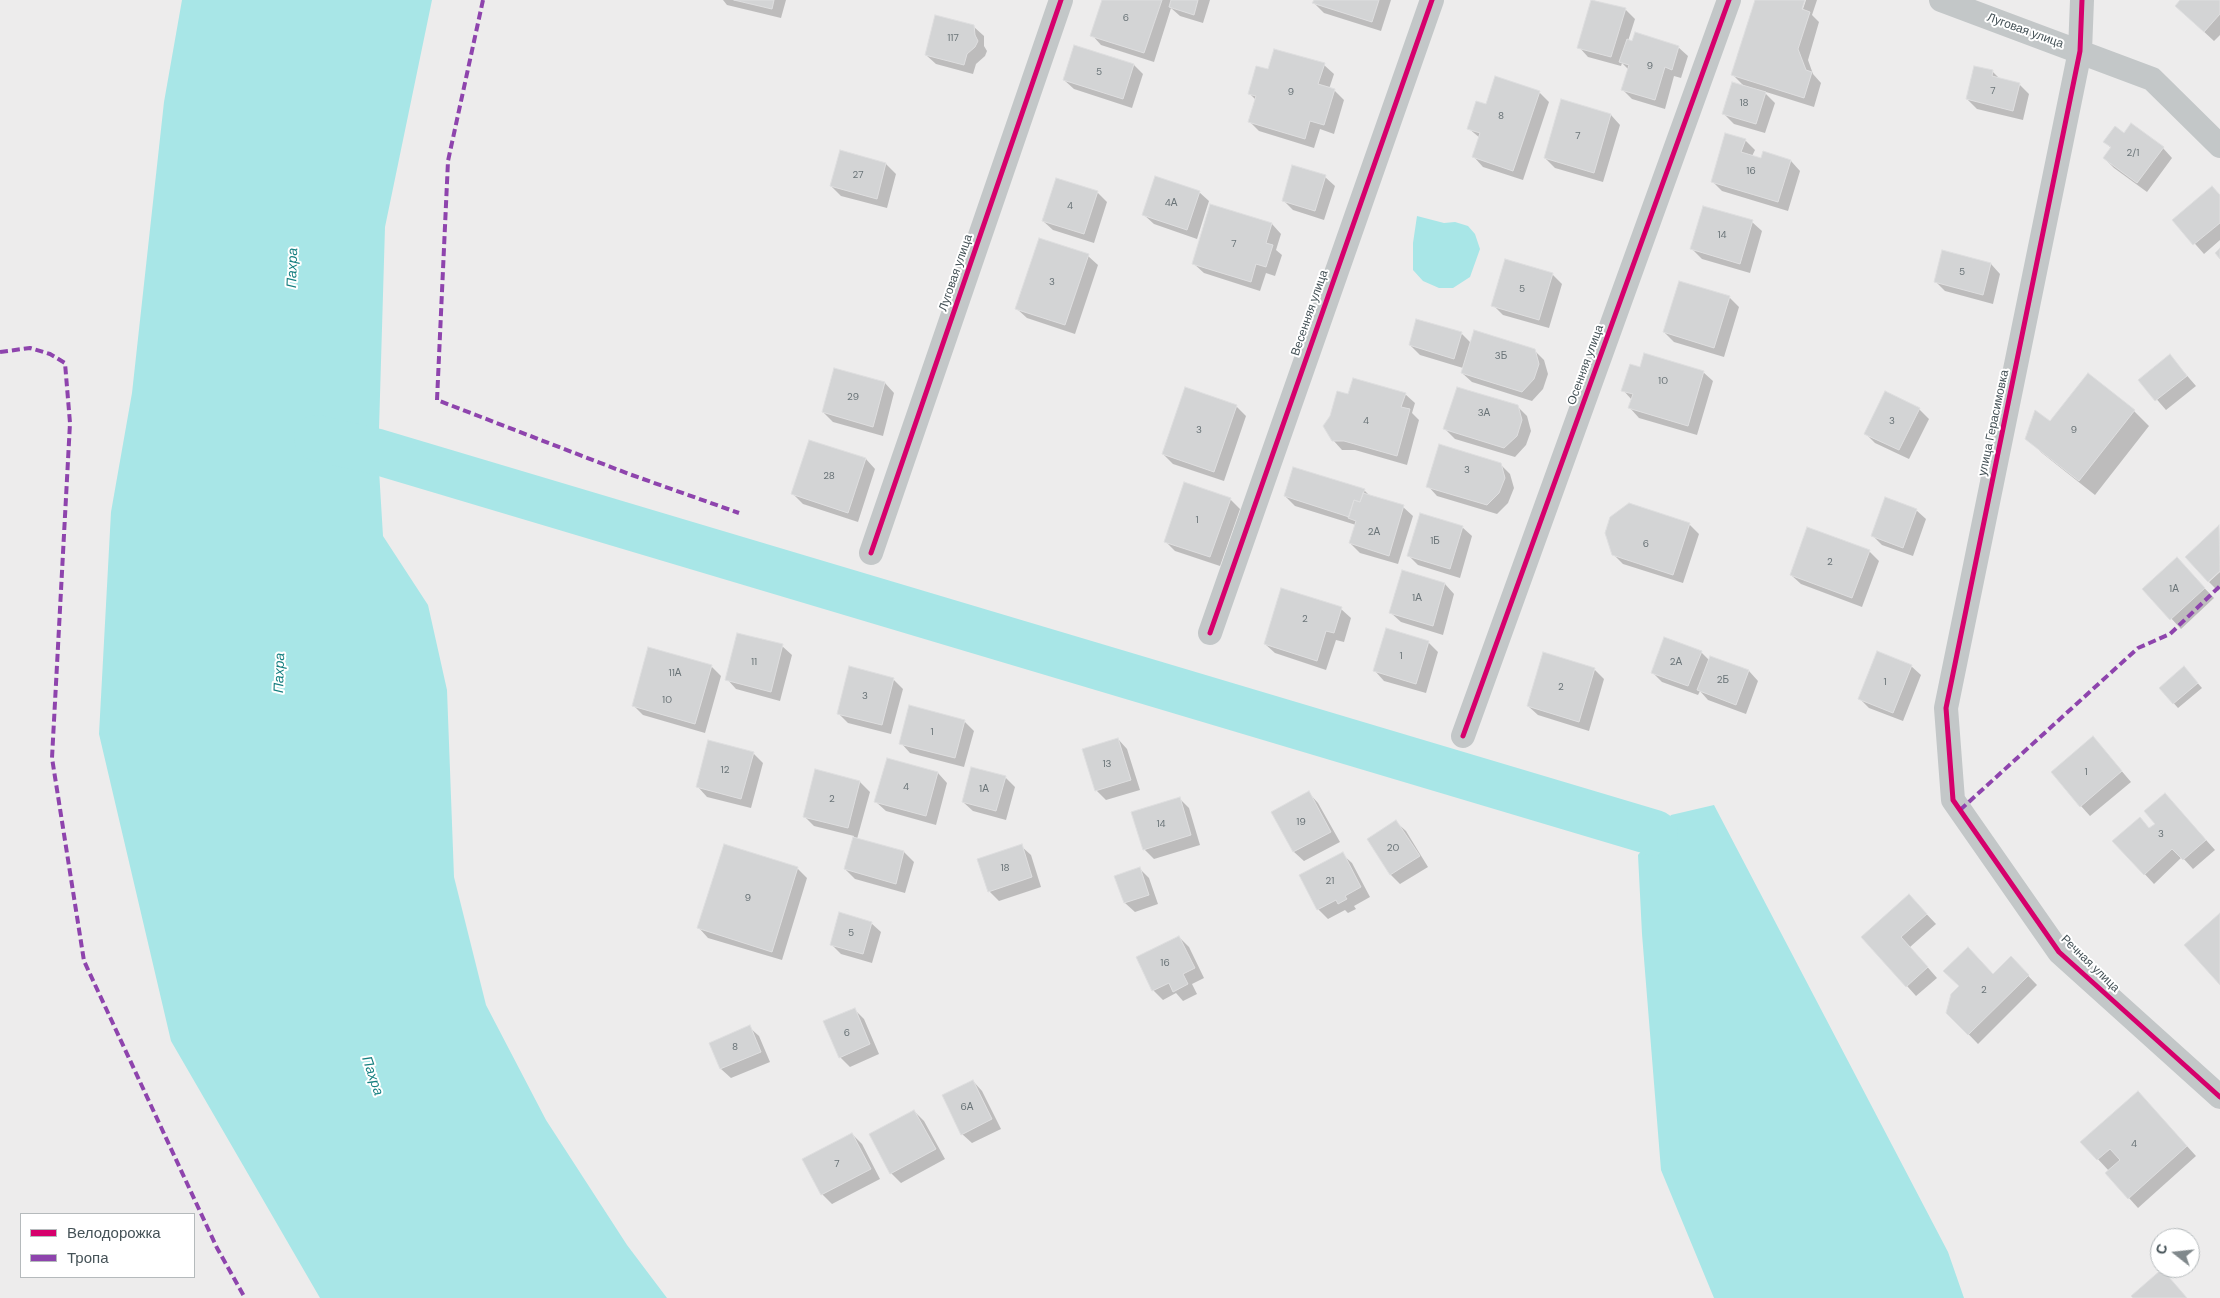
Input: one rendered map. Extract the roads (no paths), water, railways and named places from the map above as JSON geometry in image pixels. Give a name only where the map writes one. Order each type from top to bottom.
[{"type":"street","name":"Луговая улица","points":[[871,553],[1061,0]]},
{"type":"street","name":"Весенняя улица","points":[[1210,632],[1432,0]]},
{"type":"street","name":"Осенняя улица","points":[[1463,736],[1729,0]]},
{"type":"street","name":"Луговая улица","points":[[1941,0],[2152,79],[2220,146]]},
{"type":"street","name":"улица Герасимовка","points":[[1953,800],[1946,708],[2080,51],[2082,0]]},
{"type":"street","name":"Речная улица","points":[[1953,800],[2059,952],[2220,1097]]},
{"type":"water","name":"Пахра","points":[[182,0],[432,0],[385,227],[379,429],[377,437],[383,536],[428,605],[447,690],[454,877],[486,1005],[546,1120],[627,1245],[667,1298],[320,1298],[171,1041],[99,734],[111,512],[132,393],[164,102]]},
{"type":"water","points":[[1417,216],[1444,223],[1455,222],[1468,226],[1475,234],[1480,249],[1470,277],[1453,288],[1439,288],[1423,281],[1413,270],[1413,243]]},
{"type":"water","points":[[1714,805],[1948,1252],[1964,1298],[1714,1298],[1661,1170],[1642,934],[1638,855],[1671,815]]},
{"type":"waterway","points":[[317,438],[378,452],[1655,833]]}]
